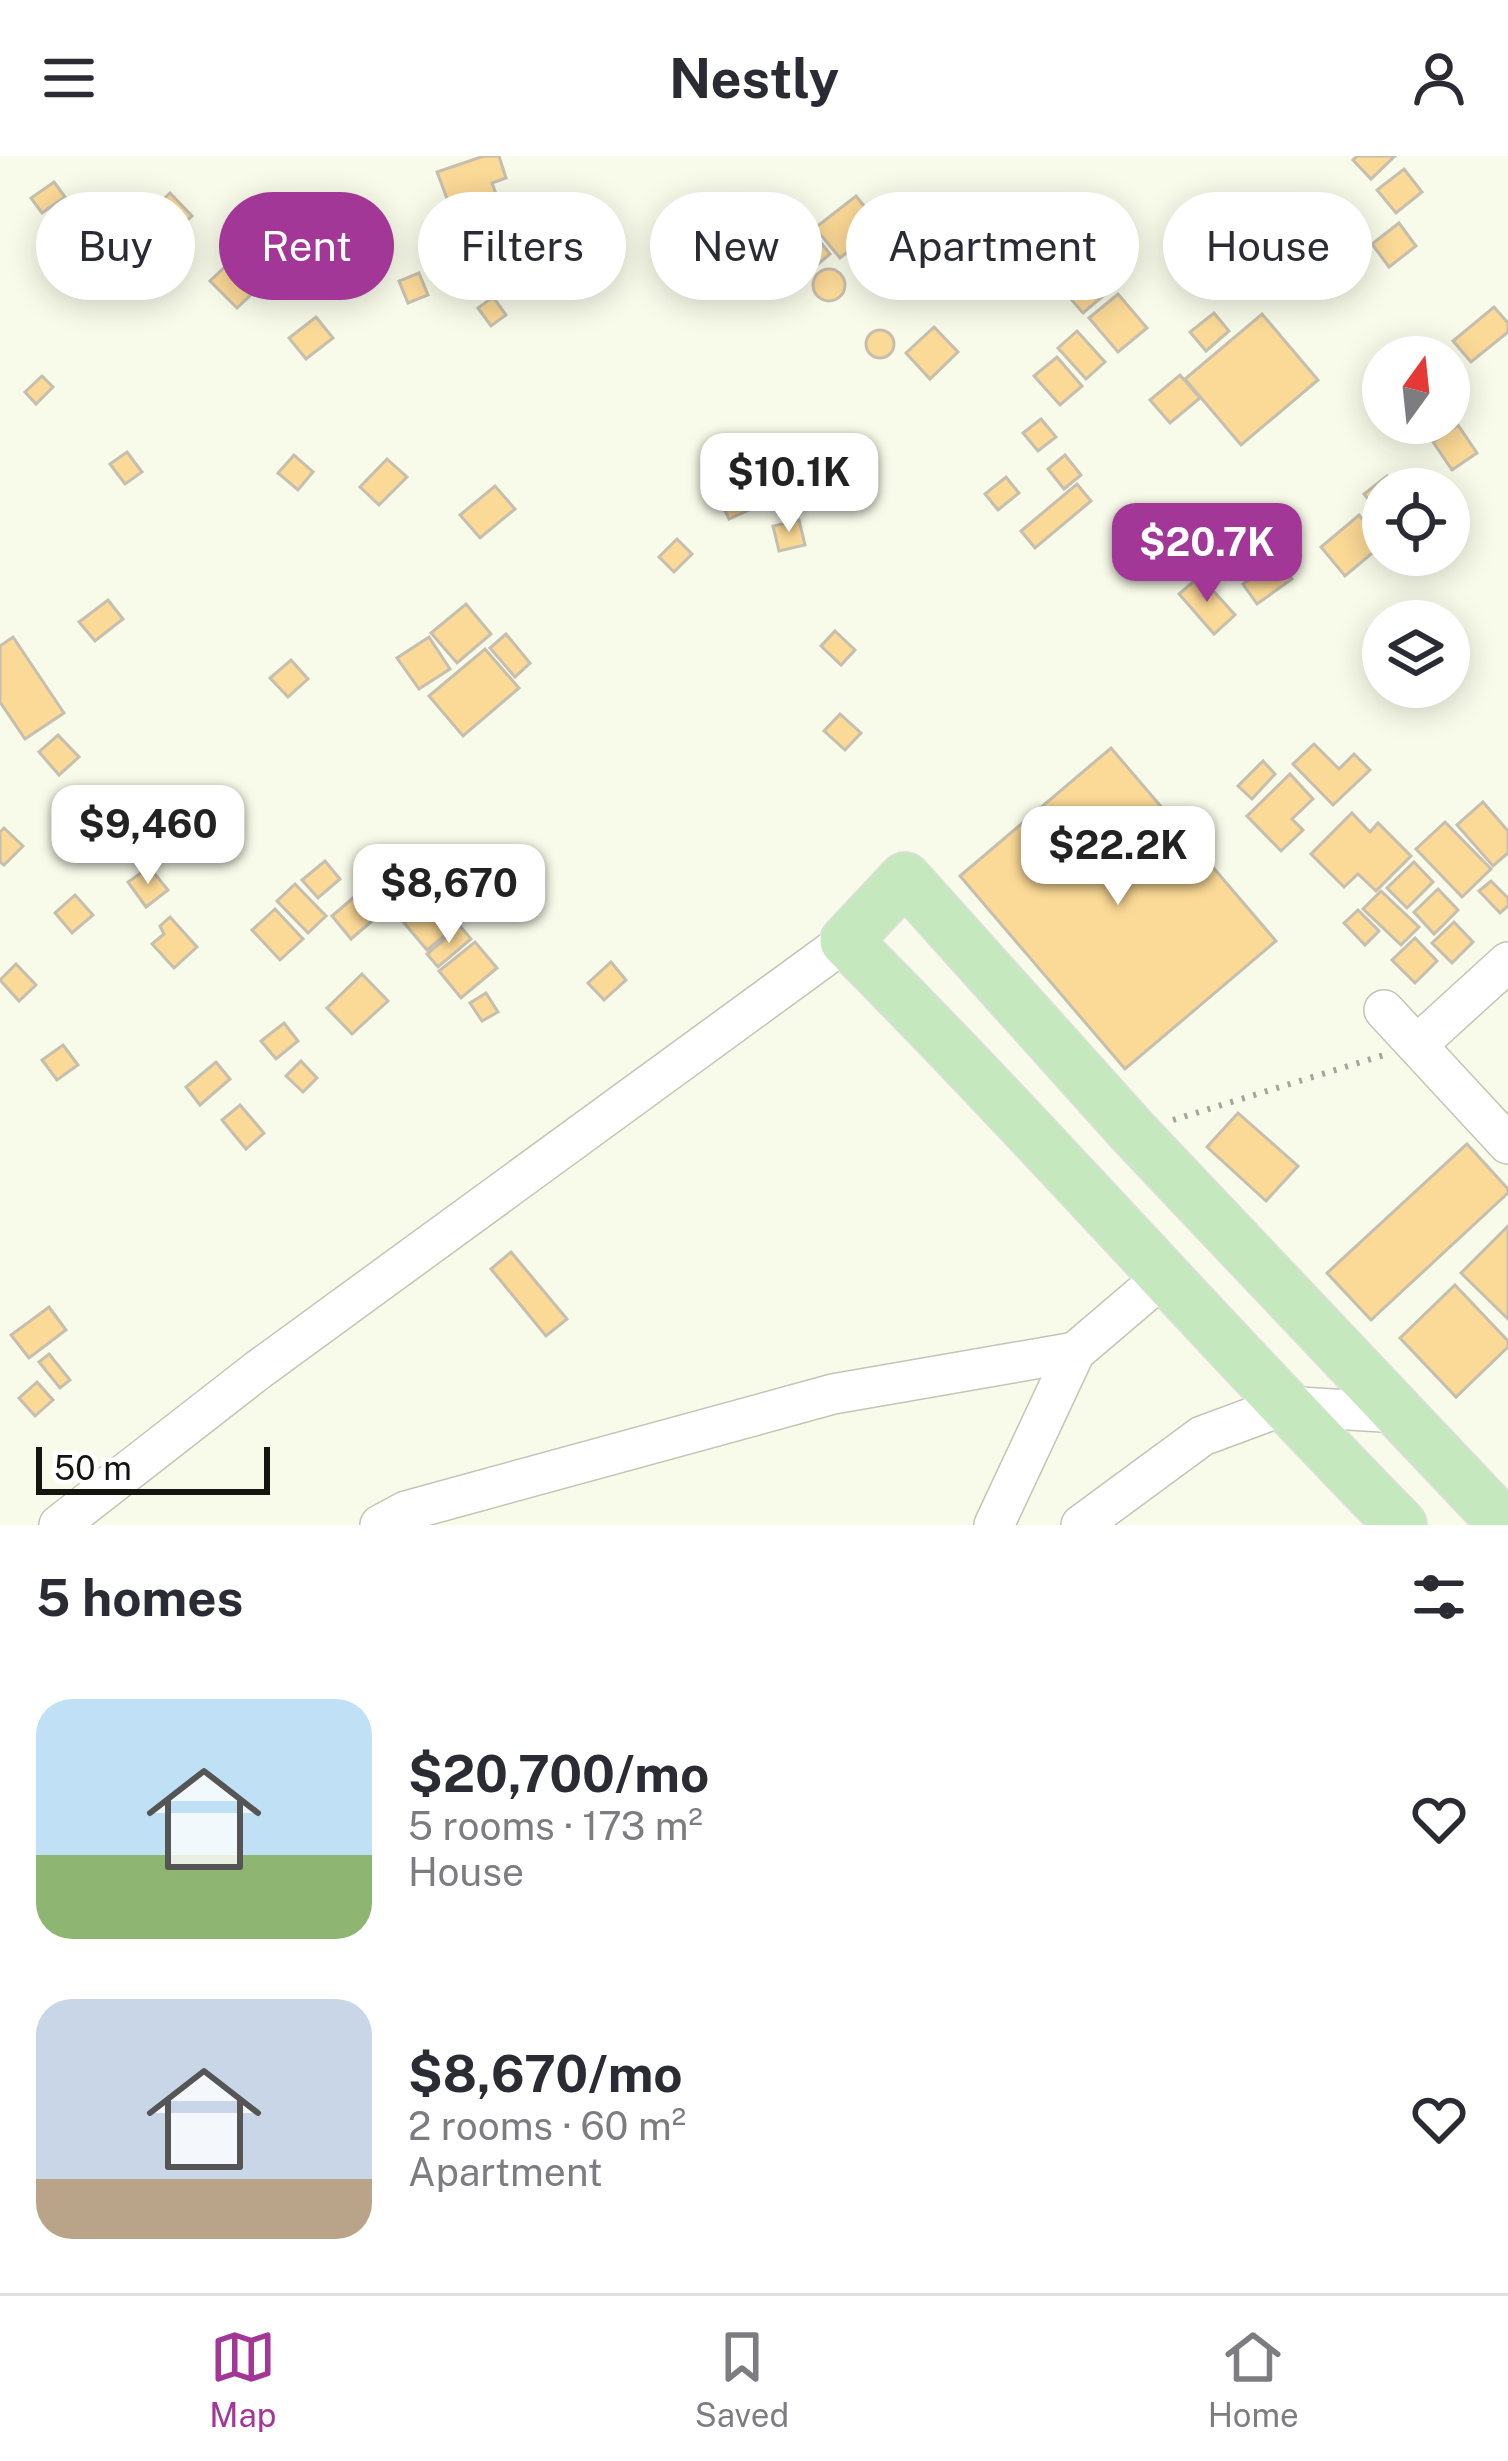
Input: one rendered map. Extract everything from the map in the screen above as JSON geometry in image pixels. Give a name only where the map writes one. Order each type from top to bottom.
[{"type":"main road","points":[[1401,1525],[1283,1406],[955,1050],[845,941],[904,878],[1133,1132],[1505,1525]]},
{"type":"street","points":[[58,1525],[277,1356],[845,941]]},
{"type":"street","points":[[1418,1044],[1508,962]]},
{"type":"street","points":[[1384,1010],[1508,1144]]},
{"type":"street","points":[[994,1525],[1006,1490],[1075,1352],[1163,1276]]},
{"type":"street","points":[[380,1525],[406,1510],[833,1394],[1075,1352]]},
{"type":"street","points":[[1082,1525],[1202,1436],[1283,1406],[1399,1414]]},
{"type":"path","points":[[1133,1132],[1418,1044]]},
{"type":"building","points":[[484,156],[499,156],[506,178],[492,183],[495,192],[445,192],[437,172]]},
{"type":"building","points":[[1357,156],[1395,156],[1371,179],[1353,160]]},
{"type":"building","points":[[1404,169],[1422,192],[1396,213],[1377,190]]},
{"type":"building","points":[[54,182],[61,192],[40,192]]},
{"type":"building","points":[[846,204],[846,253],[840,258],[822,236],[822,223]]},
{"type":"building","points":[[1399,223],[1416,246],[1389,267],[1372,244]]},
{"type":"building","points":[[822,270],[835,270],[844,279],[841,297],[822,300]]},
{"type":"building","points":[[418,273],[418,299],[408,303],[399,281]]},
{"type":"building","points":[[495,300],[506,315],[491,326],[478,308]]},
{"type":"building","points":[[1072,300],[1098,300],[1083,313]]},
{"type":"building","points":[[1111,300],[1123,300],[1147,328],[1118,352],[1089,318]]},
{"type":"building","points":[[1494,307],[1508,323],[1508,332],[1471,362],[1470,336],[1459,336]]},
{"type":"building","points":[[1214,313],[1229,331],[1206,351],[1190,332]]},
{"type":"building","points":[[1262,314],[1318,380],[1241,445],[1185,379]]},
{"type":"building","points":[[316,317],[333,338],[306,359],[289,338]]},
{"type":"building","points":[[934,327],[958,352],[930,379],[906,353]]},
{"type":"building","points":[[880,330],[890,334],[894,344],[890,354],[880,358],[870,354],[866,344],[870,334]]},
{"type":"building","points":[[1077,331],[1105,362],[1086,379],[1058,348]]},
{"type":"building","points":[[1057,357],[1082,386],[1060,405],[1034,376]]},
{"type":"building","points":[[1180,375],[1200,398],[1170,423],[1150,400]]},
{"type":"building","points":[[42,376],[53,387],[36,404],[25,392]]},
{"type":"building","points":[[1041,419],[1056,437],[1038,451],[1023,433]]},
{"type":"building","points":[[1470,443],[1477,453],[1451,468],[1434,444]]},
{"type":"building","points":[[127,452],[142,472],[125,484],[110,464]]},
{"type":"building","points":[[294,455],[313,472],[298,490],[278,473]]},
{"type":"building","points":[[1065,455],[1081,475],[1064,489],[1048,469]]},
{"type":"building","points":[[387,459],[407,477],[379,505],[360,487]]},
{"type":"building","points":[[1006,477],[1019,493],[998,510],[985,494]]},
{"type":"building","points":[[1077,484],[1091,501],[1035,548],[1021,531]]},
{"type":"building","points":[[495,486],[515,509],[480,538],[460,515]]},
{"type":"building","points":[[751,486],[760,505],[729,519],[720,500]]},
{"type":"building","points":[[1359,515],[1362,519],[1362,562],[1345,576],[1321,547]]},
{"type":"building","points":[[799,520],[805,545],[779,551],[773,526]]},
{"type":"building","points":[[677,539],[692,554],[674,572],[659,557]]},
{"type":"building","points":[[1277,559],[1292,579],[1257,604],[1243,584]]},
{"type":"building","points":[[1200,576],[1235,615],[1214,634],[1179,594]]},
{"type":"building","points":[[108,600],[123,619],[95,641],[79,622]]},
{"type":"building","points":[[466,604],[491,634],[457,663],[431,633]]},
{"type":"building","points":[[835,631],[855,650],[841,665],[821,646]]},
{"type":"building","points":[[506,634],[530,663],[515,677],[490,648]]},
{"type":"building","points":[[13,637],[64,713],[25,739],[0,702],[0,646]]},
{"type":"building","points":[[429,637],[450,669],[419,689],[397,658]]},
{"type":"building","points":[[485,649],[519,688],[463,736],[429,696]]},
{"type":"building","points":[[291,660],[308,679],[288,697],[270,678]]},
{"type":"building","points":[[840,714],[861,733],[845,750],[824,731]]},
{"type":"building","points":[[58,735],[79,757],[59,775],[39,752]]},
{"type":"building","points":[[1314,744],[1339,769],[1354,754],[1370,770],[1333,805],[1293,764]]},
{"type":"building","points":[[1111,748],[1276,941],[1125,1069],[960,876]]},
{"type":"building","points":[[1263,761],[1275,774],[1252,799],[1238,786]]},
{"type":"building","points":[[1290,774],[1313,799],[1292,819],[1303,830],[1281,851],[1247,816]]},
{"type":"building","points":[[1483,802],[1508,831],[1508,853],[1493,866],[1457,825]]},
{"type":"building","points":[[1352,813],[1370,832],[1378,823],[1411,856],[1376,891],[1358,874],[1344,887],[1311,854]]},
{"type":"building","points":[[1445,822],[1491,869],[1462,897],[1416,849]]},
{"type":"building","points":[[4,828],[23,846],[4,865],[0,862],[0,832]]},
{"type":"building","points":[[325,861],[340,879],[318,898],[302,880]]},
{"type":"building","points":[[1414,862],[1433,882],[1407,908],[1387,888]]},
{"type":"building","points":[[149,867],[168,890],[146,907],[128,882]]},
{"type":"building","points":[[1491,881],[1508,898],[1508,906],[1500,913],[1479,891]]},
{"type":"building","points":[[295,884],[326,916],[308,933],[277,901]]},
{"type":"building","points":[[1438,889],[1458,910],[1434,934],[1414,912]]},
{"type":"building","points":[[1381,891],[1419,927],[1401,945],[1363,909]]},
{"type":"building","points":[[440,893],[464,920],[427,950],[404,923]]},
{"type":"building","points":[[75,895],[93,915],[72,933],[55,913]]},
{"type":"building","points":[[353,898],[372,921],[351,939],[332,916]]},
{"type":"building","points":[[275,909],[303,939],[280,960],[252,930]]},
{"type":"building","points":[[1358,910],[1379,931],[1365,945],[1344,923]]},
{"type":"building","points":[[170,917],[197,947],[174,968],[152,944],[164,934],[160,926]]},
{"type":"building","points":[[1454,922],[1473,942],[1452,963],[1432,943]]},
{"type":"building","points":[[460,926],[471,939],[438,967],[427,954]]},
{"type":"building","points":[[1415,938],[1437,961],[1415,983],[1392,960]]},
{"type":"building","points":[[475,942],[497,968],[461,998],[439,971]]},
{"type":"building","points":[[611,962],[626,980],[604,1000],[588,983]]},
{"type":"building","points":[[16,964],[36,985],[19,1001],[0,980]]},
{"type":"building","points":[[362,974],[388,1001],[352,1034],[327,1008]]},
{"type":"building","points":[[486,993],[498,1012],[482,1021],[470,1003]]},
{"type":"building","points":[[284,1023],[298,1041],[276,1059],[261,1041]]},
{"type":"building","points":[[63,1045],[78,1065],[57,1080],[42,1060]]},
{"type":"building","points":[[301,1061],[317,1078],[303,1092],[286,1076]]},
{"type":"building","points":[[216,1062],[230,1079],[200,1105],[186,1087]]},
{"type":"building","points":[[240,1105],[264,1133],[246,1149],[222,1120]]},
{"type":"building","points":[[1238,1113],[1298,1166],[1266,1201],[1207,1147]]},
{"type":"building","points":[[1467,1144],[1508,1193],[1371,1320],[1327,1273]]},
{"type":"building","points":[[1508,1226],[1508,1319],[1461,1273]]},
{"type":"building","points":[[511,1252],[567,1319],[546,1336],[491,1269]]},
{"type":"building","points":[[1455,1285],[1508,1341],[1508,1347],[1456,1397],[1400,1338]]},
{"type":"building","points":[[49,1307],[66,1330],[29,1358],[11,1335]]},
{"type":"building","points":[[49,1354],[70,1380],[60,1388],[39,1362]]},
{"type":"building","points":[[37,1382],[53,1400],[35,1416],[19,1398]]}]
